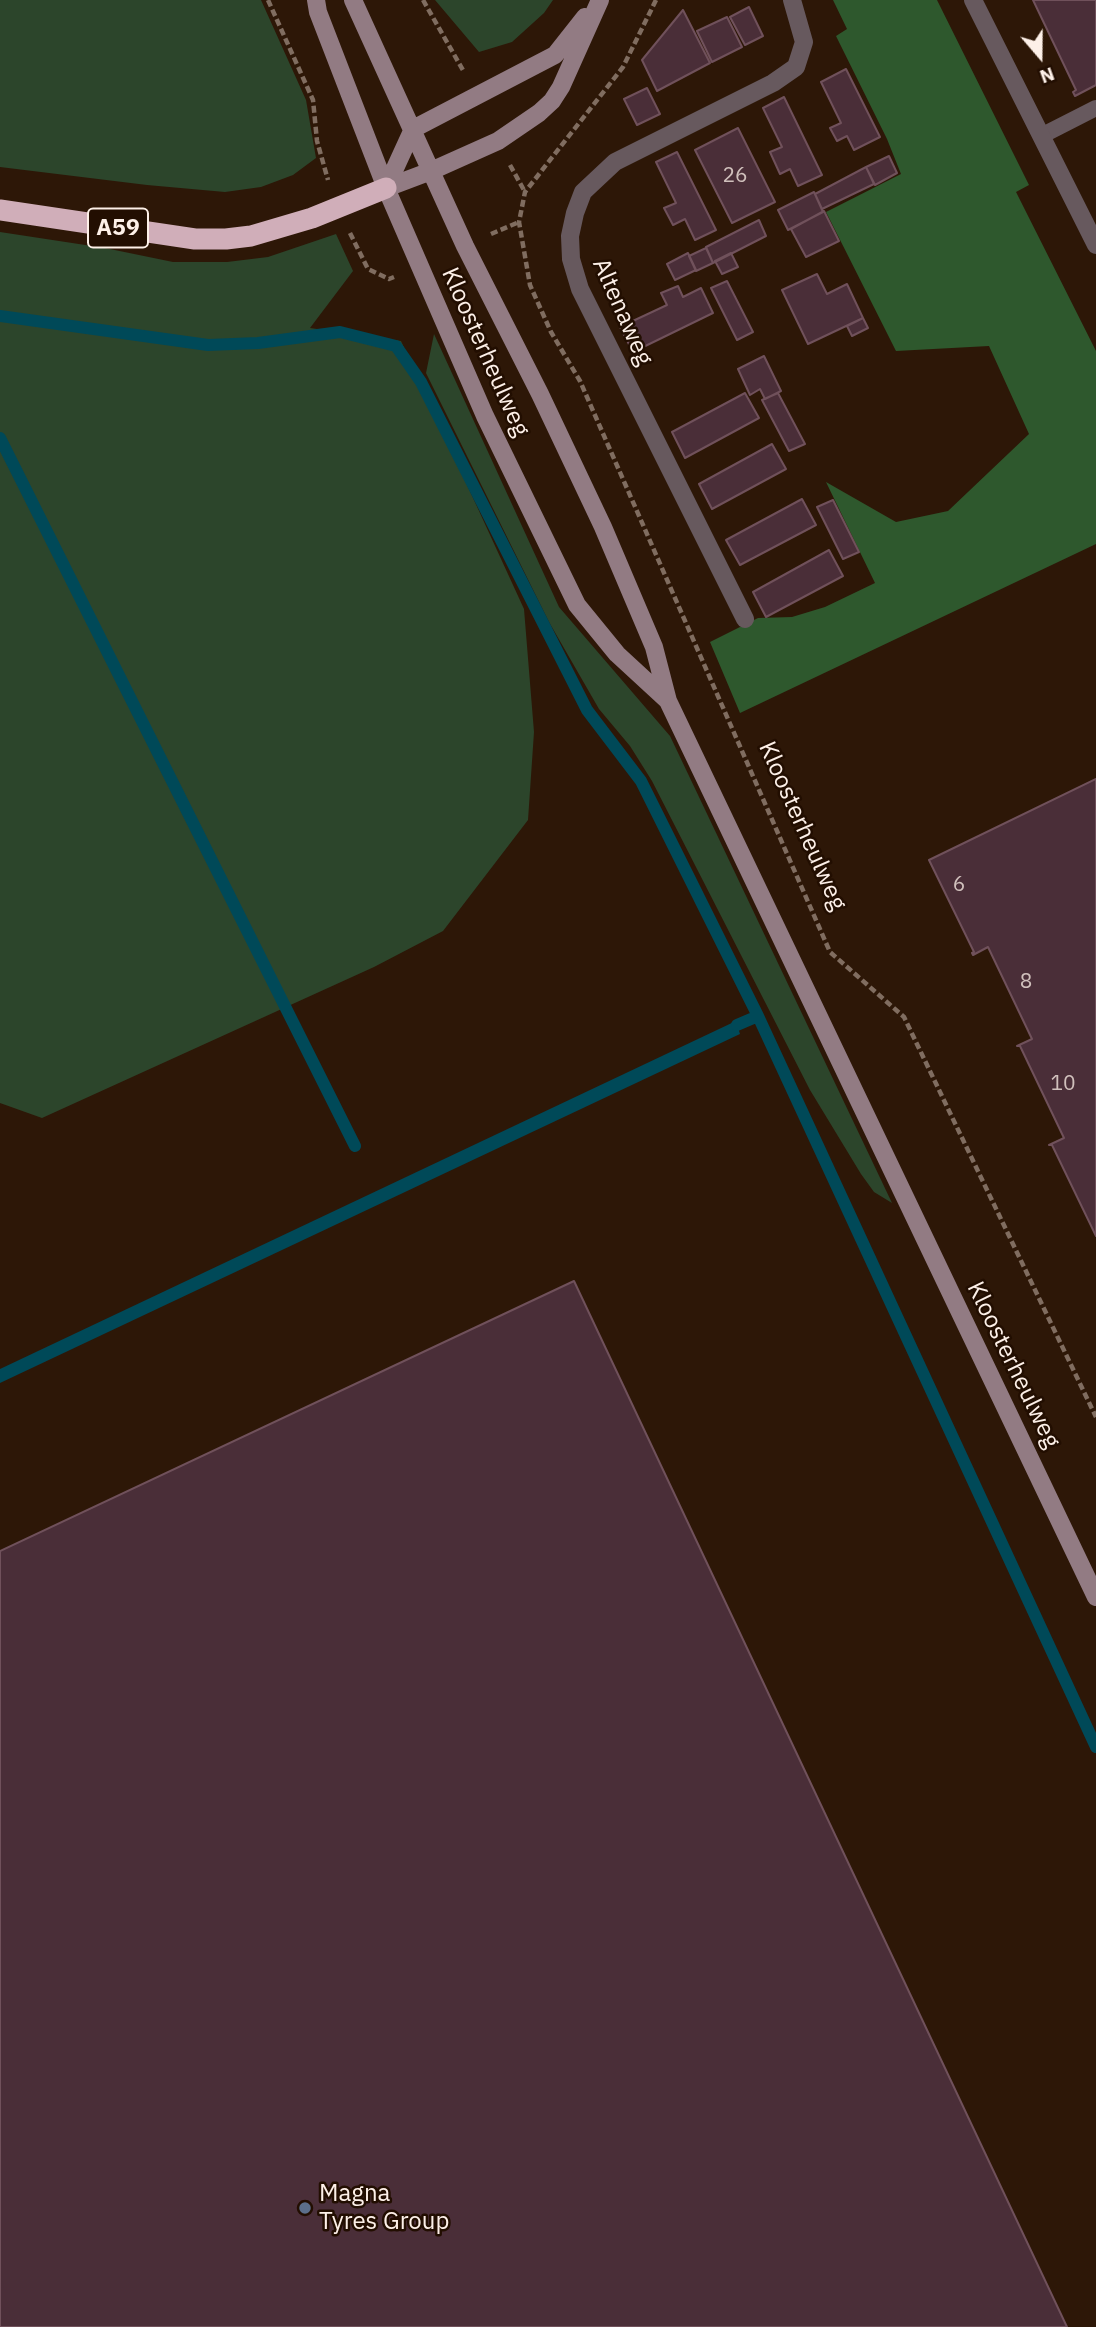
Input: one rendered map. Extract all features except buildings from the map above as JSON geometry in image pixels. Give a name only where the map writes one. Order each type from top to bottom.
[{"type":"highway","name":"A59","points":[[0,210],[195,239],[226,239],[251,236],[312,219],[386,187]]},
{"type":"street","name":"Kloosterheulweg","points":[[316,0],[318,12],[386,187],[485,416],[578,605],[617,654],[668,701]]},
{"type":"street","name":"Kloosterheulweg","points":[[352,0],[430,171],[603,527],[654,647],[668,701],[1096,1597]]},
{"type":"street","points":[[386,187],[413,129],[555,55],[599,0]]},
{"type":"street","points":[[386,187],[498,141],[526,123],[552,101],[568,72],[599,0]]},
{"type":"street","name":"Altenaweg","points":[[745,619],[580,289],[571,259],[570,236],[583,192],[615,162],[774,83],[796,67],[804,42],[792,0]]},
{"type":"street","points":[[973,0],[1096,245]]},
{"type":"lane","points":[[1041,136],[1096,108]]},
{"type":"path","points":[[268,0],[313,100],[321,161],[338,208],[368,269]]},
{"type":"path","name":"Kloosterheulweg","points":[[656,0],[623,67],[524,192],[519,222],[530,285],[551,332],[580,382],[830,952],[904,1017],[1096,1417]]},
{"type":"green space","points":[[0,0],[261,0],[306,100],[316,158],[293,175],[261,187],[225,192],[0,167]]},
{"type":"green space","points":[[435,0],[553,0],[544,13],[512,42],[479,52]]},
{"type":"green space","points":[[833,0],[937,0],[1029,185],[1016,192],[1096,351],[1096,544],[740,713],[710,642],[758,618],[792,617],[825,607],[875,583],[826,482],[896,522],[948,511],[1029,434],[989,346],[896,351],[826,212],[901,174],[887,139],[836,36],[847,29]]},
{"type":"green space","points":[[0,232],[105,248],[173,262],[227,262],[268,257],[336,234],[353,271],[310,328],[401,341],[524,609],[534,732],[528,820],[443,931],[374,967],[42,1118],[0,1103]]},
{"type":"green space","points":[[434,334],[559,607],[670,736],[892,1203],[874,1192],[810,1090],[652,781],[630,746],[599,709],[549,622],[426,373]]},
{"type":"water","points":[[736,1021],[740,1034],[0,1383],[0,1369]]},
{"type":"waterway","points":[[0,316],[208,345],[258,343],[340,332],[396,346],[421,382],[587,710],[641,781],[758,1016],[1096,1747]]},
{"type":"waterway","points":[[0,438],[355,1146]]},
{"type":"waterway","points":[[737,1025],[758,1016]]},
{"type":"place","name":"Magna Tyres Group","points":[[305,2208]]}]
